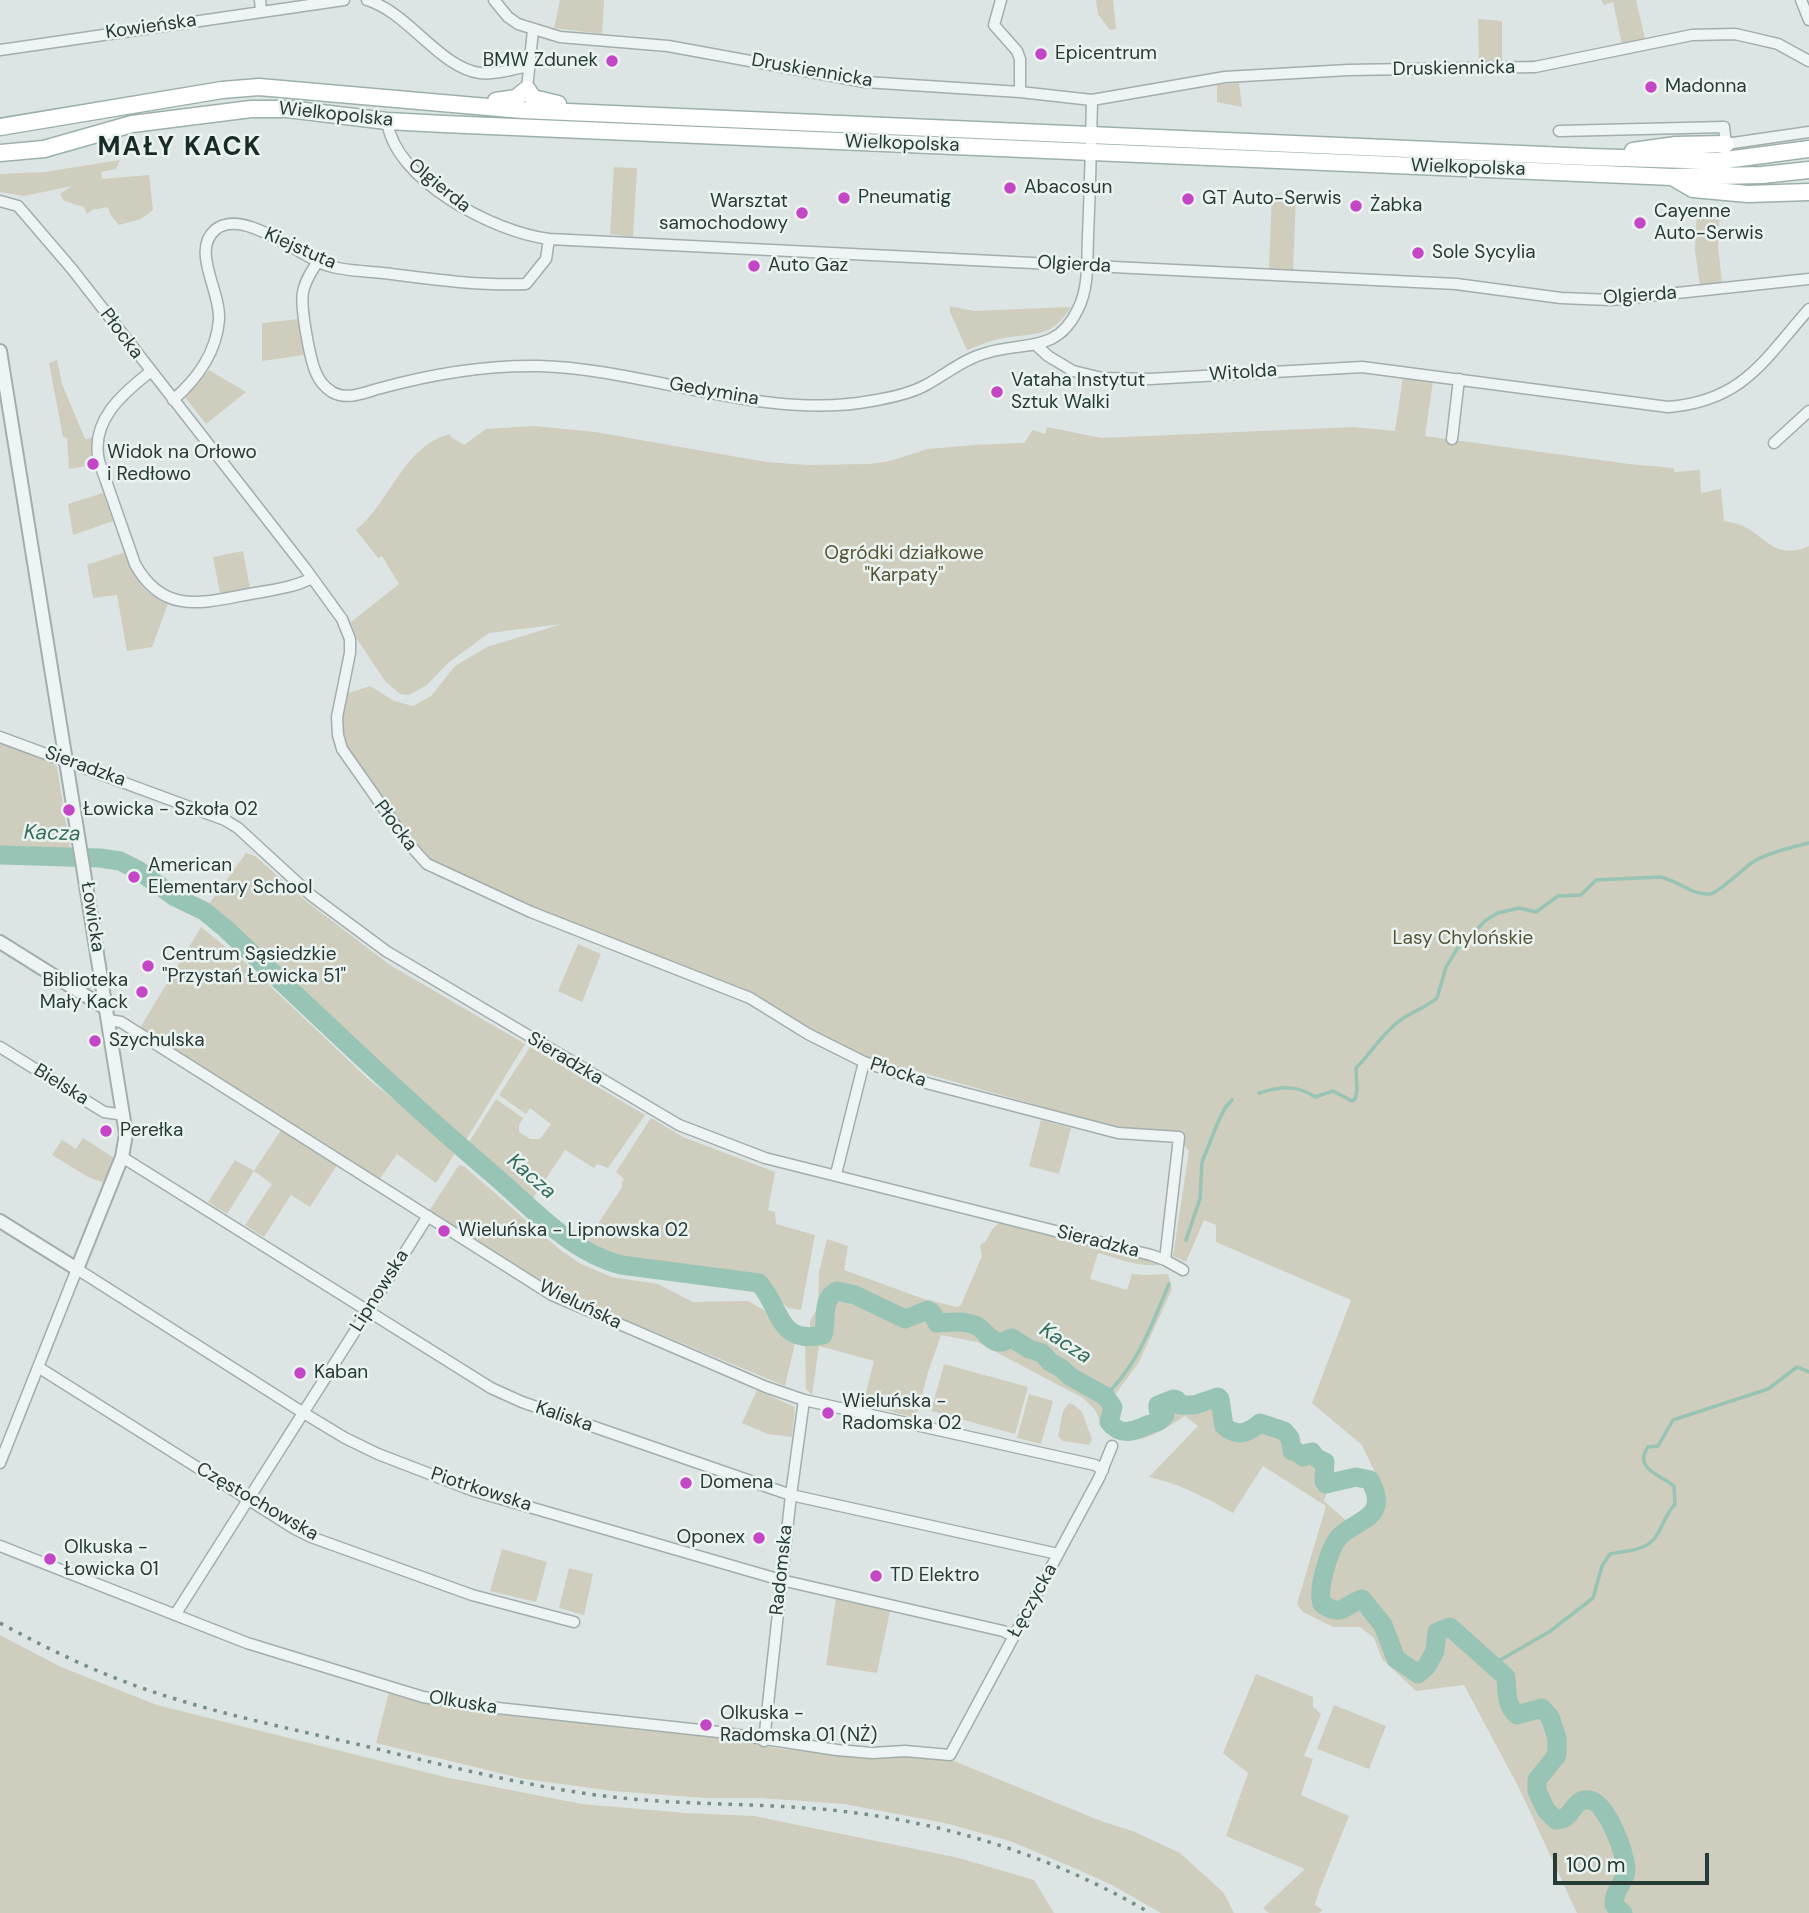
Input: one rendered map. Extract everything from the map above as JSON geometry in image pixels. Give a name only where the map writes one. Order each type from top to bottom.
[{"type":"main road","name":"Wielkopolska","points":[[0,127],[222,90],[259,88],[612,115],[1589,157],[1718,161],[1809,149]]},
{"type":"main road","points":[[445,104],[509,100],[527,89],[533,98],[542,102],[612,115]]},
{"type":"main road","name":"Wielkopolska","points":[[0,153],[44,149],[132,124],[251,108],[288,109],[387,121],[1672,177],[1762,175],[1809,170]]},
{"type":"main road","points":[[1589,157],[1676,145],[1726,144]]},
{"type":"main road","points":[[1672,177],[1693,189],[1748,194],[1809,192]]},
{"type":"street","name":"Kowieńska","points":[[0,50],[261,5],[344,0]]},
{"type":"street","points":[[367,0],[390,10],[456,64],[472,71],[492,73],[528,66]]},
{"type":"street","name":"Druskiennicka","points":[[494,0],[508,17],[533,30],[560,37],[668,46],[865,82],[1020,92],[1092,100],[1225,76],[1348,70],[1535,67],[1692,35],[1735,34],[1757,38],[1777,44],[1809,61]]},
{"type":"street","points":[[1001,0],[994,25],[1017,51],[1020,59],[1020,92]]},
{"type":"street","points":[[1801,0],[1809,20]]},
{"type":"street","points":[[527,89],[533,30]]},
{"type":"street","points":[[1091,152],[1092,100]]},
{"type":"street","name":"Olgierda","points":[[387,121],[389,134],[401,153],[417,172],[453,202],[503,228],[527,236],[549,239],[1455,284],[1561,298],[1611,300],[1809,279]]},
{"type":"street","points":[[1559,131],[1724,127],[1726,144],[1809,132]]},
{"type":"street","name":"Gedymina","points":[[318,261],[308,277],[302,303],[312,358],[315,372],[323,384],[336,394],[347,397],[414,379],[493,368],[531,366],[618,373],[741,398],[787,404],[865,402],[922,387],[961,363],[984,353],[1036,345],[1056,336],[1077,311],[1083,297],[1087,266],[1091,152]]},
{"type":"street","name":"Płocka","points":[[0,201],[18,206],[72,269],[342,619],[350,639],[350,653],[338,718],[342,749],[408,843],[426,864],[531,912],[750,998],[808,1034],[864,1062],[943,1087],[1118,1133],[1178,1137],[1165,1260]]},
{"type":"street","name":"Kiejstuta","points":[[173,400],[201,371],[216,339],[219,318],[217,296],[204,255],[208,239],[223,225],[242,223],[318,261],[341,268],[472,284],[526,284],[546,259],[549,239]]},
{"type":"street","name":"Witolda","points":[[1036,345],[1062,365],[1102,378],[1150,379],[1362,367],[1655,407],[1683,406],[1723,394],[1752,375],[1809,309]]},
{"type":"street","name":"Łowicka","points":[[0,351],[126,1134],[122,1157],[0,1464]]},
{"type":"street","points":[[150,372],[122,394],[113,405],[99,430],[96,443],[99,461],[141,575],[150,586],[170,599],[198,604],[291,587],[313,578]]},
{"type":"street","points":[[1452,439],[1459,379]]},
{"type":"street","points":[[1774,443],[1809,411]]},
{"type":"street","name":"Sieradzka","points":[[0,737],[225,820],[238,828],[312,896],[386,951],[679,1125],[741,1151],[1165,1260],[1183,1270]]},
{"type":"street","name":"Wieluńska","points":[[0,942],[108,1014],[566,1302],[766,1387],[804,1400],[1096,1465],[1103,1470]]},
{"type":"street","name":"Bielska","points":[[0,1047],[104,1112],[124,1115]]},
{"type":"street","points":[[836,1174],[864,1062]]},
{"type":"street","name":"Kaliska","points":[[122,1157],[491,1388],[522,1402],[791,1495],[1058,1554]]},
{"type":"street","name":"Lipnowska","points":[[175,1615],[428,1216]]},
{"type":"street","name":"Piotrkowska","points":[[0,1221],[363,1448],[474,1491],[781,1580],[1003,1631],[1013,1636]]},
{"type":"street","name":"Częstochowska","points":[[38,1367],[311,1537],[461,1591],[574,1622]]},
{"type":"street","name":"Radomska","points":[[764,1741],[804,1400]]},
{"type":"street","name":"Łęczycka","points":[[950,1755],[1103,1470],[1112,1446]]},
{"type":"street","name":"Olkuska","points":[[0,1546],[247,1643],[423,1697],[872,1753],[905,1751],[950,1755]]},
{"type":"green space","points":[[560,0],[604,0],[602,34],[554,28]]},
{"type":"green space","points":[[1096,0],[1113,0],[1116,29],[1110,30],[1098,14]]},
{"type":"green space","points":[[1601,0],[1636,0],[1645,39],[1622,44],[1613,2],[1604,5]]},
{"type":"green space","points":[[1478,19],[1502,21],[1502,62],[1479,63]]},
{"type":"green space","points":[[1239,83],[1242,107],[1217,102],[1217,85]]},
{"type":"green space","points":[[120,160],[116,169],[101,172],[102,179],[149,175],[153,210],[141,219],[119,225],[108,207],[92,210],[87,214],[84,207],[64,201],[60,194],[72,186],[24,196],[0,192],[0,174],[45,172]]},
{"type":"green space","points":[[614,167],[637,168],[633,237],[610,234]]},
{"type":"green space","points":[[1272,194],[1296,196],[1293,270],[1269,269]]},
{"type":"green space","points":[[1697,210],[1720,210],[1718,246],[1722,283],[1700,286],[1695,251]]},
{"type":"green space","points":[[950,306],[974,311],[1071,307],[1064,318],[1048,330],[995,340],[967,350],[950,312]]},
{"type":"green space","points":[[299,319],[304,355],[262,361],[262,323]]},
{"type":"green space","points":[[57,360],[62,384],[85,439],[92,438],[91,465],[69,469],[67,438],[63,437],[49,363]]},
{"type":"green space","points":[[209,370],[246,392],[206,424],[185,397]]},
{"type":"green space","name":"Lasy Chylońskie","points":[[1403,377],[1433,381],[1425,436],[1673,468],[1675,472],[1700,470],[1701,493],[1721,489],[1724,521],[1741,525],[1779,549],[1788,551],[1809,546],[1809,1913],[1577,1913],[1519,1788],[1464,1685],[1416,1691],[1382,1659],[1374,1638],[1360,1627],[1333,1627],[1303,1612],[1297,1604],[1326,1506],[1263,1466],[1233,1513],[1171,1483],[1149,1477],[1198,1426],[1185,1416],[1145,1438],[1122,1438],[1105,1431],[1095,1410],[1083,1398],[977,1342],[941,1335],[916,1418],[863,1404],[874,1361],[819,1346],[812,1395],[806,1389],[805,1341],[815,1344],[816,1331],[810,1329],[810,1321],[818,1307],[819,1272],[827,1239],[848,1246],[844,1270],[924,1299],[957,1307],[961,1305],[982,1256],[980,1245],[1000,1223],[1163,1264],[1139,1264],[1098,1253],[1090,1279],[1127,1290],[1132,1274],[1168,1274],[1172,1289],[1139,1362],[1114,1396],[1116,1419],[1131,1428],[1148,1418],[1151,1405],[1159,1398],[1191,1400],[1220,1394],[1223,1398],[1225,1425],[1230,1429],[1243,1434],[1262,1427],[1285,1439],[1285,1447],[1298,1458],[1321,1466],[1319,1478],[1328,1489],[1324,1501],[1357,1530],[1376,1515],[1382,1498],[1379,1481],[1362,1445],[1312,1403],[1351,1300],[1216,1242],[1216,1225],[1204,1220],[1186,1262],[1173,1256],[1189,1151],[1178,1137],[1169,1131],[1121,1129],[867,1057],[812,1030],[753,994],[727,982],[534,909],[428,862],[367,783],[343,737],[346,694],[370,686],[394,701],[413,706],[431,696],[455,666],[487,647],[562,624],[489,633],[448,663],[427,685],[409,695],[400,694],[385,681],[357,639],[351,622],[399,584],[382,556],[378,558],[356,530],[379,505],[420,450],[434,440],[450,434],[464,445],[486,429],[533,426],[595,432],[766,462],[807,465],[870,464],[890,461],[928,449],[1024,443],[1033,430],[1045,434],[1047,427],[1101,438],[1353,427],[1395,431]]},
{"type":"green space","points":[[103,493],[113,521],[73,535],[68,504]]},
{"type":"green space","points":[[243,551],[250,588],[220,593],[213,557]]},
{"type":"green space","points":[[125,552],[140,584],[151,595],[168,604],[152,647],[127,651],[117,595],[93,598],[87,565]]},
{"type":"green space","points":[[0,744],[50,761],[57,767],[73,867],[0,860]]},
{"type":"green space","points":[[246,853],[255,856],[307,902],[390,965],[525,1044],[466,1140],[449,1125],[443,1126],[434,1119],[431,1112],[379,1070],[212,909],[209,904]]},
{"type":"green space","points":[[201,927],[248,965],[368,1079],[457,1150],[436,1183],[397,1154],[379,1180],[140,1028]]},
{"type":"green space","points":[[578,944],[601,954],[582,1002],[558,991]]},
{"type":"green space","points":[[530,1047],[645,1115],[608,1168],[597,1164],[594,1168],[565,1150],[533,1198],[482,1157],[469,1142],[496,1099],[523,1118],[519,1132],[530,1139],[540,1139],[551,1124],[530,1108],[526,1114],[499,1095]]},
{"type":"green space","points":[[651,1118],[683,1137],[775,1172],[768,1210],[775,1212],[776,1224],[815,1235],[801,1310],[788,1308],[778,1299],[770,1285],[755,1276],[746,1278],[707,1274],[616,1257],[585,1243],[623,1186],[621,1184],[624,1179],[616,1172]]},
{"type":"green space","points":[[1041,1120],[1071,1128],[1059,1174],[1029,1166]]},
{"type":"green space","points":[[281,1130],[337,1165],[310,1207],[291,1195],[264,1237],[245,1225],[272,1184],[254,1171]]},
{"type":"green space","points":[[83,1138],[114,1158],[105,1183],[88,1177],[52,1155],[62,1140],[76,1149]]},
{"type":"green space","points":[[235,1160],[254,1171],[227,1214],[208,1202]]},
{"type":"green space","points":[[459,1165],[465,1167],[560,1250],[581,1264],[612,1277],[658,1284],[693,1302],[748,1301],[764,1310],[784,1334],[796,1339],[785,1386],[561,1293],[429,1211]]},
{"type":"green space","points":[[944,1364],[1028,1387],[1015,1434],[931,1411]]},
{"type":"green space","points":[[757,1390],[795,1407],[792,1437],[768,1434],[742,1423]]},
{"type":"green space","points":[[1029,1394],[1053,1401],[1041,1444],[1017,1438]]},
{"type":"green space","points":[[1068,1404],[1073,1404],[1082,1412],[1092,1439],[1089,1445],[1063,1441],[1058,1436],[1063,1411]]},
{"type":"green space","points":[[502,1549],[547,1562],[536,1602],[490,1591]]},
{"type":"green space","points":[[569,1568],[593,1574],[584,1615],[559,1608]]},
{"type":"green space","points":[[836,1598],[890,1611],[877,1673],[826,1665]]},
{"type":"green space","points":[[0,1635],[61,1667],[157,1705],[449,1778],[582,1804],[754,1816],[959,1858],[1034,1880],[1054,1913],[0,1913]]},
{"type":"green space","points":[[1256,1674],[1313,1697],[1313,1707],[1321,1714],[1304,1756],[1313,1759],[1301,1795],[1349,1816],[1319,1891],[1315,1905],[1323,1910],[1319,1913],[1269,1913],[1263,1908],[1305,1869],[1226,1836],[1248,1773],[1223,1753]]},
{"type":"green space","points":[[389,1692],[439,1705],[637,1730],[718,1737],[781,1749],[866,1758],[903,1756],[954,1761],[1101,1821],[1135,1832],[1180,1853],[1223,1892],[1234,1913],[1161,1913],[1112,1885],[1010,1841],[945,1823],[844,1804],[613,1791],[524,1779],[376,1743]]},
{"type":"green space","points":[[1334,1705],[1386,1726],[1369,1769],[1317,1749]]},
{"type":"waterway","points":[[1259,1093],[1288,1088],[1301,1090],[1315,1097],[1333,1091],[1352,1101],[1355,1099],[1356,1068],[1392,1027],[1437,998],[1446,967],[1457,949],[1486,920],[1498,913],[1519,908],[1536,912],[1558,896],[1581,895],[1596,880],[1660,877],[1696,892],[1710,894],[1758,859],[1809,843]]},
{"type":"waterway","name":"Kacza","points":[[0,855],[120,861],[138,870],[175,897],[204,911],[393,1086],[539,1216],[569,1240],[603,1259],[621,1265],[759,1283],[789,1330],[808,1337],[823,1335],[826,1304],[837,1291],[855,1295],[905,1319],[928,1310],[937,1323],[972,1324],[997,1342],[1012,1338],[1029,1349],[1042,1353],[1071,1377],[1105,1396],[1113,1407],[1109,1422],[1122,1431],[1131,1431],[1159,1421],[1165,1415],[1158,1409],[1158,1405],[1173,1399],[1180,1405],[1194,1405],[1218,1397],[1224,1426],[1233,1432],[1242,1433],[1260,1423],[1284,1431],[1290,1438],[1292,1451],[1303,1457],[1312,1452],[1316,1458],[1325,1462],[1326,1484],[1356,1477],[1370,1480],[1375,1493],[1374,1510],[1335,1543],[1323,1579],[1322,1604],[1339,1610],[1362,1599],[1383,1625],[1396,1659],[1418,1674],[1427,1666],[1435,1651],[1437,1632],[1450,1627],[1506,1677],[1509,1703],[1517,1715],[1542,1708],[1550,1717],[1557,1738],[1557,1755],[1537,1780],[1537,1791],[1546,1810],[1556,1820],[1566,1817],[1584,1800],[1596,1803],[1603,1810],[1619,1842],[1625,1863],[1625,1875],[1614,1900],[1614,1905],[1623,1913]]},
{"type":"waterway","points":[[1186,1240],[1200,1199],[1202,1162],[1218,1122],[1232,1100]]},
{"type":"waterway","points":[[1105,1396],[1127,1371],[1150,1329],[1169,1284]]},
{"type":"waterway","points":[[1493,1664],[1549,1632],[1593,1598],[1602,1566],[1610,1554],[1650,1543],[1660,1531],[1675,1504],[1674,1486],[1646,1466],[1644,1454],[1648,1447],[1658,1446],[1673,1420],[1768,1389],[1797,1367],[1809,1372]]},
{"type":"railway","points":[[0,1623],[106,1674],[142,1688],[226,1713],[486,1775],[574,1792],[658,1801],[820,1809],[906,1821],[949,1831],[1032,1857],[1073,1873],[1150,1913]]},
{"type":"place","name":"Epicentrum","points":[[1041,54]]},
{"type":"place","name":"BMW Zdunek","points":[[612,61]]},
{"type":"place","name":"Madonna","points":[[1651,87]]},
{"type":"place","name":"Abacosun","points":[[1010,188]]},
{"type":"place","name":"Pneumatig","points":[[844,198]]},
{"type":"place","name":"GT Auto-Serwis","points":[[1188,199]]},
{"type":"place","name":"Żabka","points":[[1356,206]]},
{"type":"place","name":"Warsztat samochodowy","points":[[802,213]]},
{"type":"place","name":"Cayenne Auto-Serwis","points":[[1640,223]]},
{"type":"place","name":"Sole Sycylia","points":[[1418,253]]},
{"type":"place","name":"Auto Gaz","points":[[754,266]]},
{"type":"place","name":"Vataha Instytut Sztuk Walki","points":[[997,392]]},
{"type":"place","name":"Widok na Orłowo i Redłowo","points":[[93,464]]},
{"type":"place","name":"Łowicka - Szkoła 02","points":[[69,810]]},
{"type":"place","name":"American Elementary School","points":[[134,877]]},
{"type":"place","name":"Centrum Sąsiedzkie \"Przystań Łowicka 51\"","points":[[148,966]]},
{"type":"place","name":"Biblioteka Mały Kack","points":[[142,992]]},
{"type":"place","name":"Szychulska","points":[[95,1041]]},
{"type":"place","name":"Perełka","points":[[106,1131]]},
{"type":"place","name":"Wieluńska - Lipnowska 02","points":[[444,1231]]},
{"type":"place","name":"Kaban","points":[[300,1373]]},
{"type":"place","name":"Wieluńska - Radomska 02","points":[[828,1413]]},
{"type":"place","name":"Domena","points":[[686,1483]]},
{"type":"place","name":"Oponex","points":[[759,1538]]},
{"type":"place","name":"Olkuska - Łowicka 01","points":[[50,1559]]},
{"type":"place","name":"TD Elektro","points":[[876,1576]]},
{"type":"place","name":"Olkuska - Radomska 01 (NŻ)","points":[[706,1725]]},
{"type":"district","name":"MAŁY KACK","points":[[180,148]]},
{"type":"park label","name":"Ogródki działkowe \"Karpaty\"","points":[[904,565]]}]
